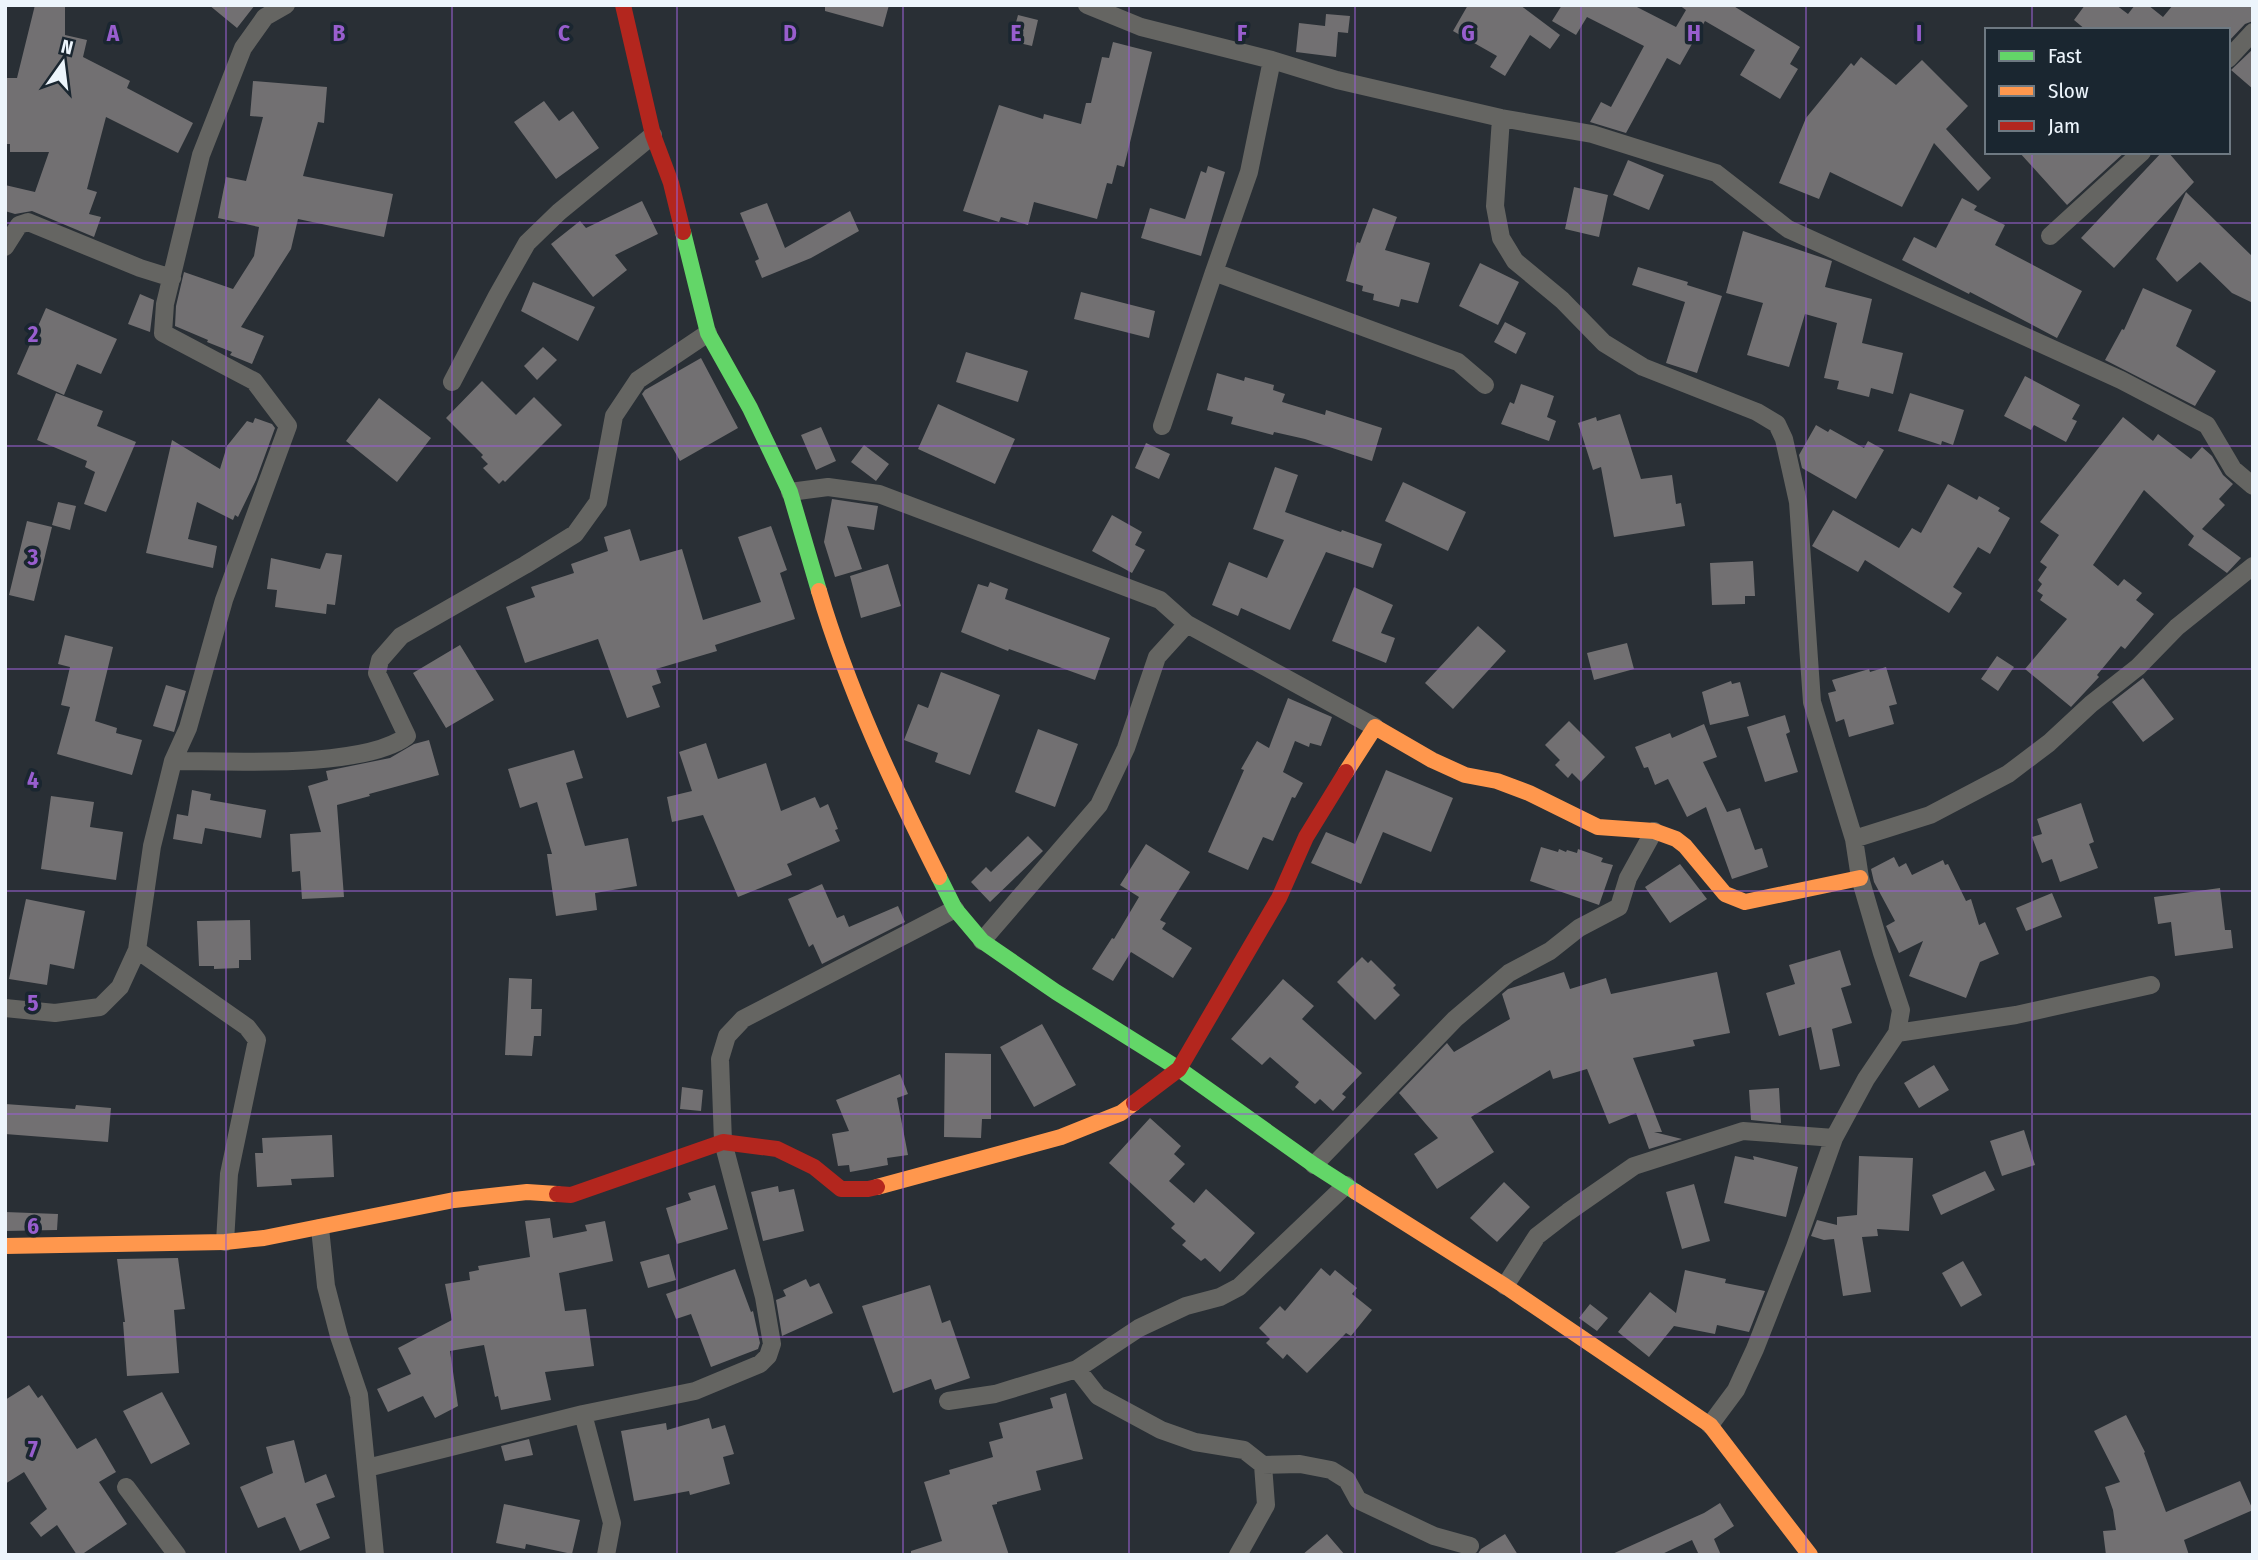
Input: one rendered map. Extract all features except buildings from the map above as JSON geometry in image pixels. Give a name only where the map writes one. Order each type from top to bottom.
[{"type":"street","points":[[5,1008],[55,1013],[100,1007],[120,987],[137,950],[152,846],[173,761],[188,728],[224,600],[288,426],[254,381],[163,333],[165,304],[201,155],[243,48],[265,17],[286,5]]},
{"type":"street","points":[[623,5],[653,135],[671,183],[708,333],[750,408],[790,492],[833,639],[906,812],[955,909],[982,941],[1056,992],[1180,1069],[1314,1165],[1505,1286],[1710,1425],[1810,1555]]},
{"type":"street","points":[[1087,5],[1141,27],[1272,60],[1337,80],[1501,118],[1592,134],[1716,173],[1788,229],[2121,380],[2207,425],[2233,469],[2253,486]]},
{"type":"street","points":[[2230,57],[2253,32]]},
{"type":"street","points":[[1162,426],[1249,172],[1272,60]]},
{"type":"street","points":[[1501,118],[1495,206],[1501,238],[1515,261],[1562,300],[1604,343],[1643,367],[1757,412],[1777,424],[1784,439],[1798,502],[1812,702],[1854,839],[1860,878],[1901,1010],[1897,1033],[1866,1079],[1834,1138],[1755,1349],[1736,1390],[1710,1425]]},
{"type":"street","points":[[452,382],[496,296],[527,243],[559,212],[653,135]]},
{"type":"street","points":[[2050,236],[2140,154]]},
{"type":"street","points":[[5,247],[19,225],[28,222],[139,268],[172,278]]},
{"type":"street","points":[[1214,272],[1458,362],[1485,385]]},
{"type":"street","points":[[173,761],[341,758],[382,749],[407,736],[377,673],[380,660],[401,636],[575,534],[598,502],[614,416],[638,380],[708,333]]},
{"type":"street","points":[[790,492],[828,487],[889,497],[1160,600],[1187,624],[1432,760],[1465,775],[1497,781],[1529,793],[1598,827],[1654,831],[1676,839],[1732,899],[1745,902],[1860,878]]},
{"type":"street","points":[[1854,839],[1930,815],[2008,774],[2049,743],[2091,704],[2138,667],[2176,627],[2253,565]]},
{"type":"street","points":[[982,941],[1099,805],[1126,748],[1157,657],[1187,624]]},
{"type":"street","points":[[5,1246],[225,1242],[320,1228],[454,1200],[527,1192],[571,1195],[723,1142],[777,1149],[814,1167],[841,1189],[868,1189],[1061,1137],[1121,1113],[1180,1069],[1279,898],[1306,837],[1335,787],[1376,727]]},
{"type":"street","points":[[1314,1165],[1455,1018],[1509,973],[1550,951],[1579,928],[1619,906],[1628,878],[1654,831]]},
{"type":"street","points":[[367,1468],[583,1414],[695,1391],[760,1364],[768,1356],[772,1344],[764,1297],[723,1142],[720,1059],[727,1036],[743,1019],[955,909]]},
{"type":"street","points":[[137,950],[247,1027],[257,1040],[229,1174],[225,1242]]},
{"type":"street","points":[[1897,1033],[2016,1015],[2151,985]]},
{"type":"street","points":[[1505,1286],[1537,1236],[1634,1166],[1743,1130],[1834,1138]]},
{"type":"street","points":[[948,1401],[995,1394],[1077,1369],[1139,1328],[1186,1306],[1220,1297],[1239,1287],[1346,1185]]},
{"type":"street","points":[[320,1228],[326,1286],[359,1395],[375,1555]]},
{"type":"street","points":[[1077,1369],[1098,1396],[1161,1430],[1195,1442],[1244,1450],[1264,1465],[1300,1464],[1331,1470],[1347,1480],[1359,1500],[1434,1536],[1470,1546]]},
{"type":"street","points":[[583,1414],[612,1523],[606,1555]]},
{"type":"street","points":[[1238,1555],[1266,1505],[1264,1465]]},
{"type":"street","points":[[126,1487],[177,1555]]},
{"type":"traffic: fast","points":[[683,232],[708,333],[750,408],[790,492],[819,591]]},
{"type":"traffic: fast","points":[[939,877],[955,909],[982,941],[1056,992],[1179,1069],[1356,1192]]},
{"type":"traffic: slow","points":[[819,591],[873,737],[939,877]]},
{"type":"traffic: slow","points":[[1346,772],[1375,727],[1432,760],[1465,775],[1497,781],[1529,793],[1598,827],[1654,831],[1676,839],[1725,894],[1745,902],[1860,878]]},
{"type":"traffic: slow","points":[[877,1187],[1061,1137],[1121,1113],[1134,1103]]},
{"type":"traffic: slow","points":[[5,1246],[225,1242],[264,1238],[454,1200],[527,1192],[557,1194]]},
{"type":"traffic: slow","points":[[1356,1192],[1505,1286],[1710,1425],[1810,1555]]},
{"type":"traffic: jam","points":[[623,5],[653,135],[671,183],[683,232]]},
{"type":"traffic: jam","points":[[1134,1103],[1179,1069],[1279,898],[1306,837],[1346,772]]},
{"type":"traffic: jam","points":[[557,1194],[571,1195],[723,1142],[777,1149],[814,1167],[841,1189],[877,1187]]}]
